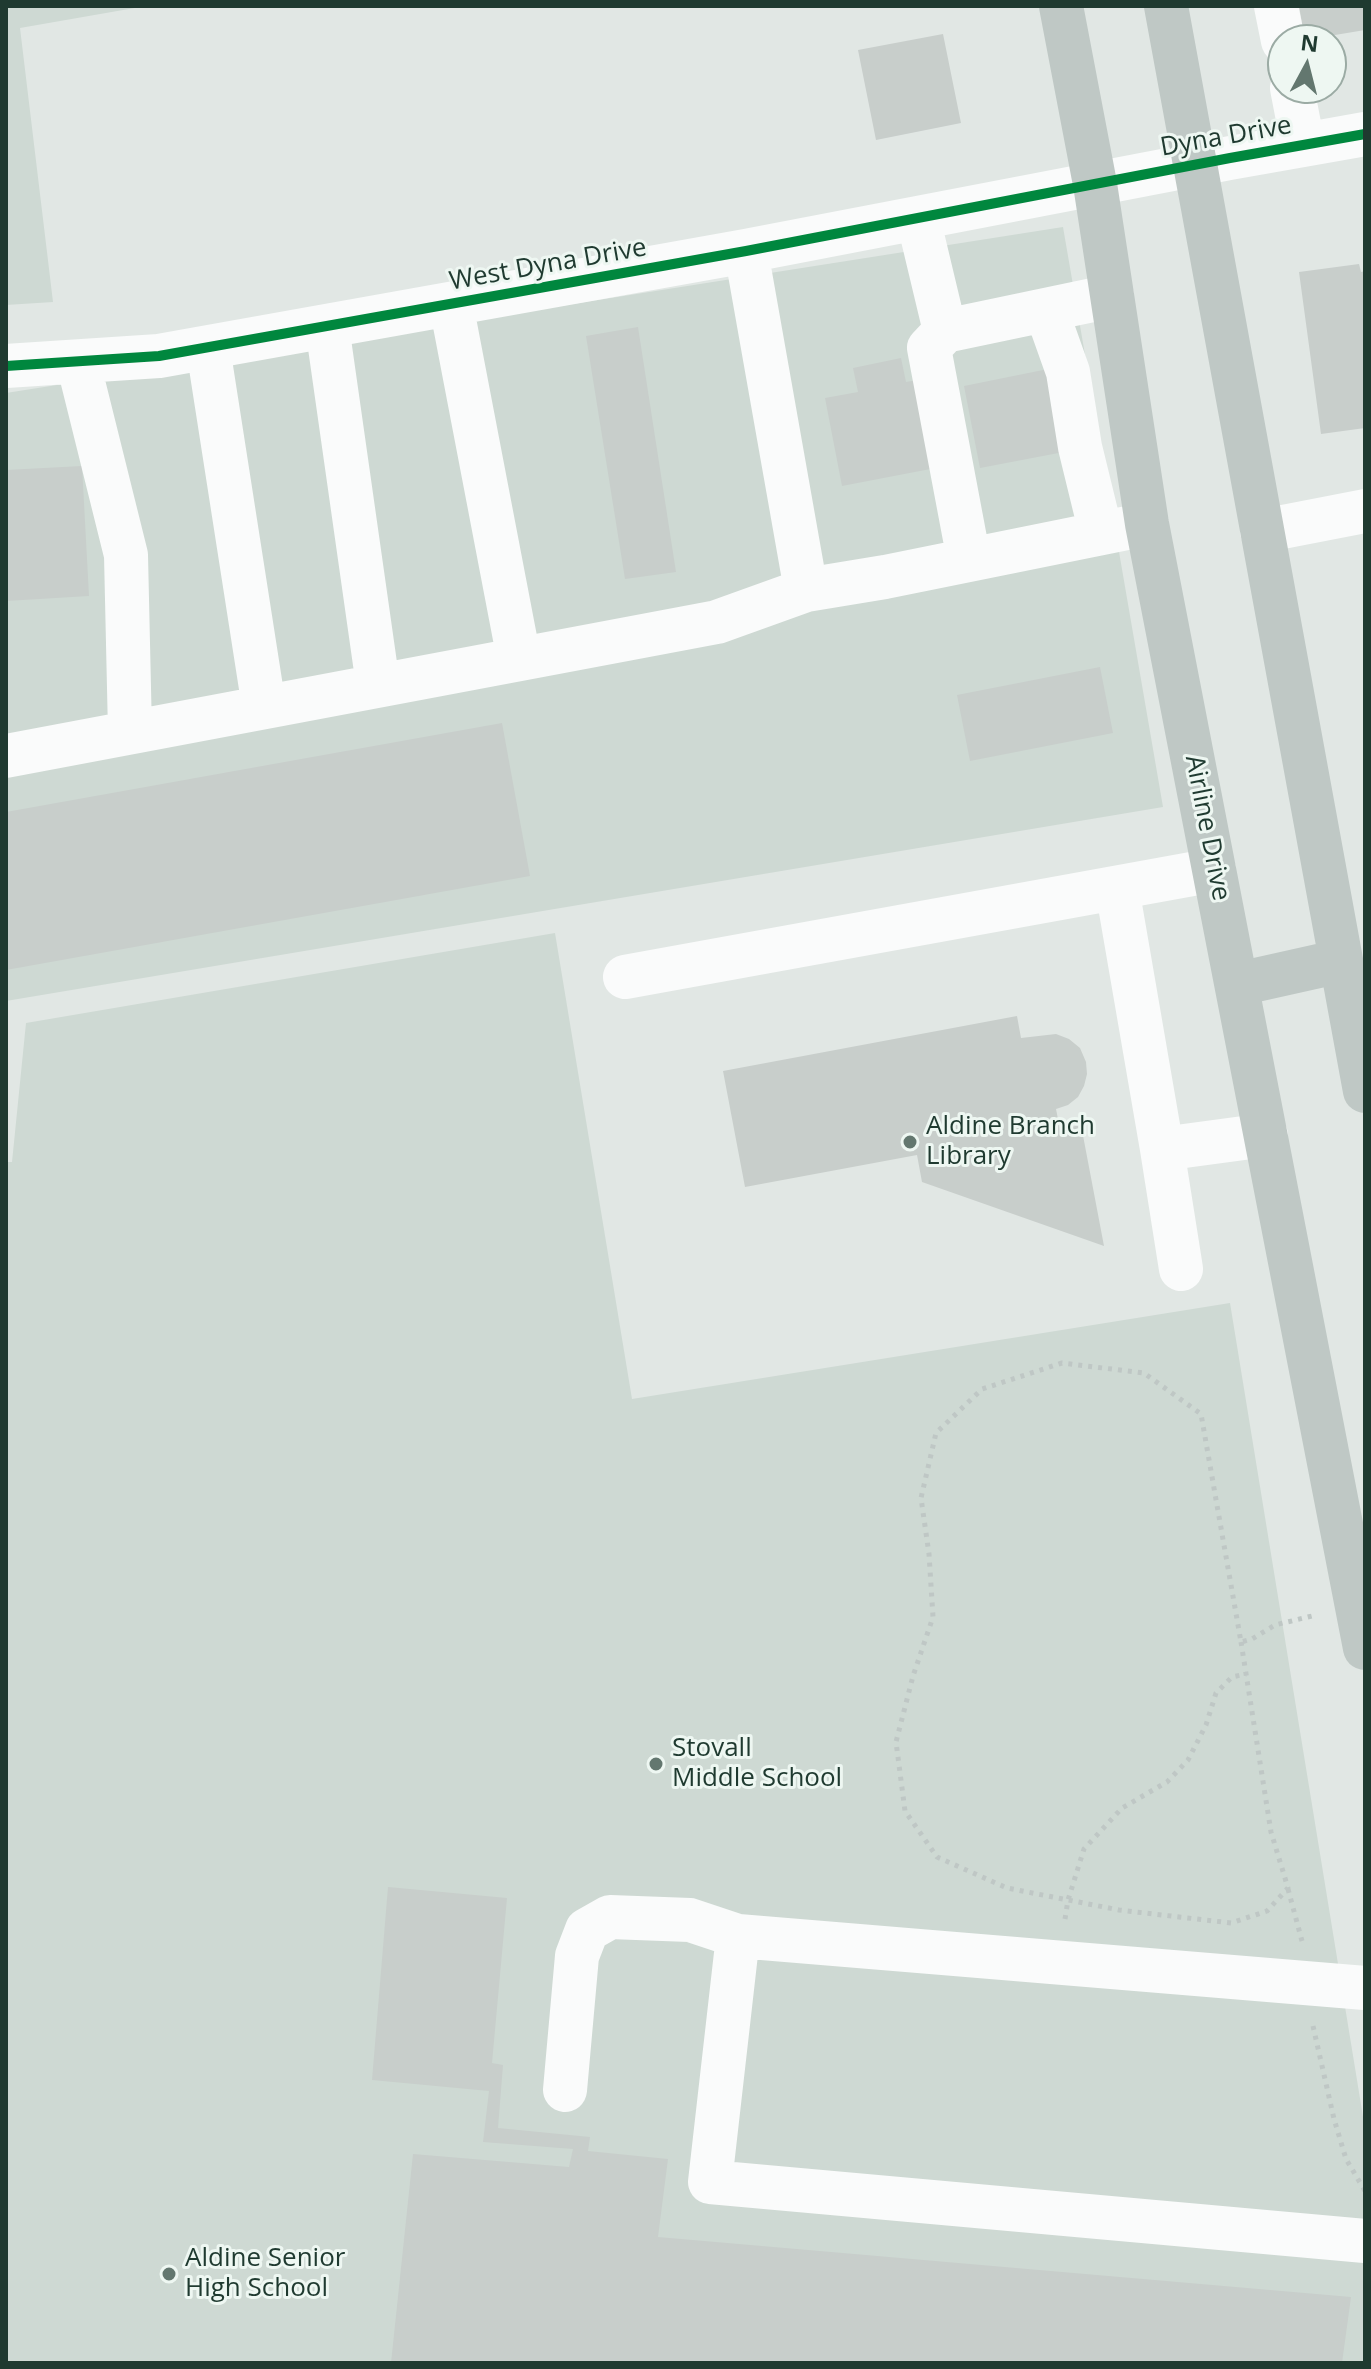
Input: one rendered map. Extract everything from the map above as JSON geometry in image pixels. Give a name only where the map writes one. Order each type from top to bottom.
[{"type":"main road","name":"Airline Drive","points":[[1061,6],[1095,184],[1147,524],[1365,1643]]},
{"type":"main road","points":[[1166,6],[1365,1091]]},
{"type":"main road","points":[[1238,984],[1341,961]]},
{"type":"street","points":[[1295,104],[1303,145]]},
{"type":"street","name":"Dyna Drive","points":[[1095,184],[1365,134]]},
{"type":"street","name":"West Dyna Drive","points":[[6,366],[159,356],[208,348],[746,251],[1095,184]]},
{"type":"street","points":[[918,218],[945,331]]},
{"type":"street","points":[[746,251],[806,590]]},
{"type":"street","points":[[969,560],[929,348],[945,331],[1112,296]]},
{"type":"street","points":[[451,304],[519,659]]},
{"type":"street","points":[[1046,310],[1068,372],[1080,447],[1101,533]]},
{"type":"street","points":[[327,326],[378,685]]},
{"type":"street","points":[[208,348],[264,707]]},
{"type":"street","points":[[78,362],[126,555],[130,732]]},
{"type":"street","points":[[1262,531],[1365,511]]},
{"type":"street","points":[[6,756],[717,622],[806,590],[1147,524]]},
{"type":"street","points":[[625,977],[1214,870]]},
{"type":"street","points":[[1117,888],[1181,1269]]},
{"type":"street","points":[[1162,1149],[1266,1135]]},
{"type":"street","points":[[565,2090],[577,1956],[587,1930],[610,1917],[690,1920],[738,1936],[1365,1988]]},
{"type":"street","points":[[738,1936],[710,2182],[1365,2241]]},
{"type":"path","points":[[1288,1888],[1267,1911],[1231,1923],[1119,1910],[1007,1888],[937,1857],[905,1811],[896,1742],[913,1676],[933,1617],[921,1498],[936,1433],[982,1389],[1062,1363],[1144,1373],[1201,1414],[1271,1832],[1302,1934],[1310,2016],[1334,2119],[1346,2159],[1365,2191]]},
{"type":"path","points":[[1241,1642],[1275,1625],[1328,1613]]},
{"type":"path","points":[[1065,1920],[1084,1849],[1122,1808],[1167,1782],[1188,1760],[1206,1725],[1216,1693],[1232,1677],[1246,1674]]},
{"type":"shaded area","points":[[6,6],[146,6],[20,28],[53,302],[6,305]]},
{"type":"shaded area","points":[[1063,227],[1163,807],[6,1001],[6,393]]},
{"type":"shaded area","name":"Stovall Middle School","points":[[555,933],[632,1399],[1230,1303],[1365,2129],[1365,2363],[6,2363],[6,1162],[12,1162],[26,1023]]},
{"type":"building","points":[[1299,6],[1365,6],[1365,30],[1347,33],[1347,24],[1302,24]]},
{"type":"building","points":[[943,34],[961,123],[876,140],[858,50]]},
{"type":"building","points":[[1359,264],[1361,272],[1365,271],[1365,428],[1321,434],[1299,272]]},
{"type":"building","points":[[638,327],[676,572],[625,579],[586,336]]},
{"type":"building","points":[[901,358],[906,382],[929,378],[946,466],[842,486],[825,398],[858,392],[853,368]]},
{"type":"building","points":[[1053,368],[1069,451],[980,468],[964,386]]},
{"type":"building","points":[[82,466],[89,596],[6,601],[6,470]]},
{"type":"building","points":[[1100,667],[1113,733],[970,761],[957,695]]},
{"type":"building","points":[[502,723],[530,876],[6,970],[6,812]]},
{"type":"building","name":"Aldine Branch Library","points":[[1017,1016],[1021,1038],[1056,1034],[1080,1048],[1086,1062],[1087,1074],[1078,1097],[1056,1109],[1060,1129],[1081,1125],[1104,1246],[922,1182],[917,1155],[745,1187],[723,1071]]},
{"type":"building","points":[[388,1887],[507,1898],[492,2063],[503,2065],[498,2128],[590,2137],[588,2151],[668,2159],[658,2237],[1351,2297],[1342,2363],[391,2363],[413,2154],[569,2167],[573,2149],[483,2142],[489,2091],[372,2080]]},
{"type":"cycle path","points":[[6,366],[159,356],[746,251],[1365,134]]},
{"type":"place","name":"Aldine Branch Library","points":[[910,1142]]},
{"type":"place","name":"Stovall Middle School","points":[[656,1764]]},
{"type":"place","name":"Aldine Senior High School","points":[[169,2274]]}]
